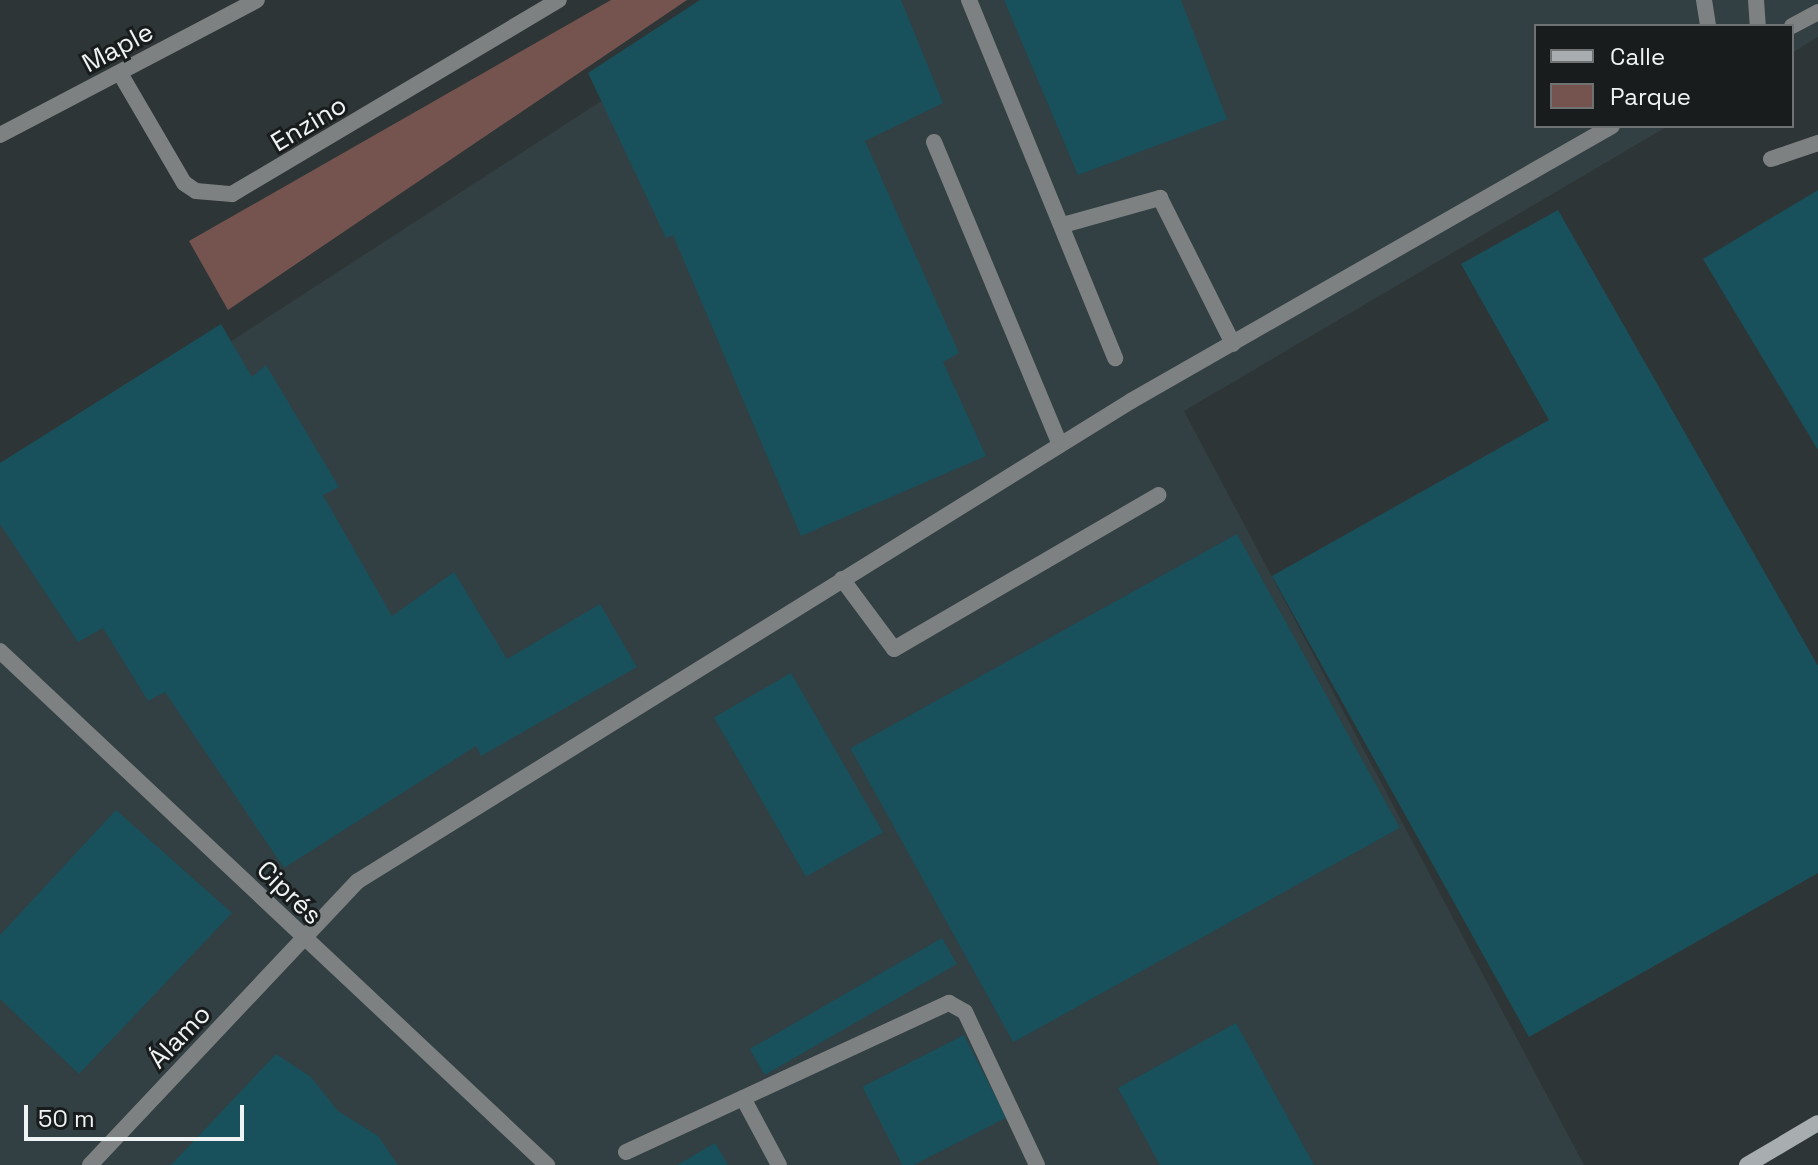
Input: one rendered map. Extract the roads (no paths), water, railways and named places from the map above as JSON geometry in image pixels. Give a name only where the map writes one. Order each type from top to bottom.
[{"type":"main road","points":[[1747,1165],[1769,1160],[1818,1123]]},
{"type":"street","name":"Maple","points":[[0,135],[121,75],[257,0]]},
{"type":"street","name":"Enzino","points":[[121,75],[184,183],[196,191],[232,194],[559,0]]},
{"type":"street","points":[[969,0],[1115,358]]},
{"type":"street","points":[[1704,0],[1708,24]]},
{"type":"street","points":[[1756,0],[1758,24]]},
{"type":"street","points":[[1794,25],[1818,12]]},
{"type":"street","name":"Álamo","points":[[90,1165],[305,942],[358,881],[1060,445],[1609,128]]},
{"type":"street","points":[[934,142],[1060,445]]},
{"type":"street","points":[[1771,159],[1818,143]]},
{"type":"street","points":[[1063,225],[1160,198],[1233,344]]},
{"type":"street","points":[[842,579],[894,649],[1159,495]]},
{"type":"street","name":"Ciprés","points":[[0,651],[305,942],[547,1165]]},
{"type":"street","points":[[626,1152],[949,1003],[965,1012],[1037,1165]]},
{"type":"street","points":[[743,1098],[779,1165]]}]
